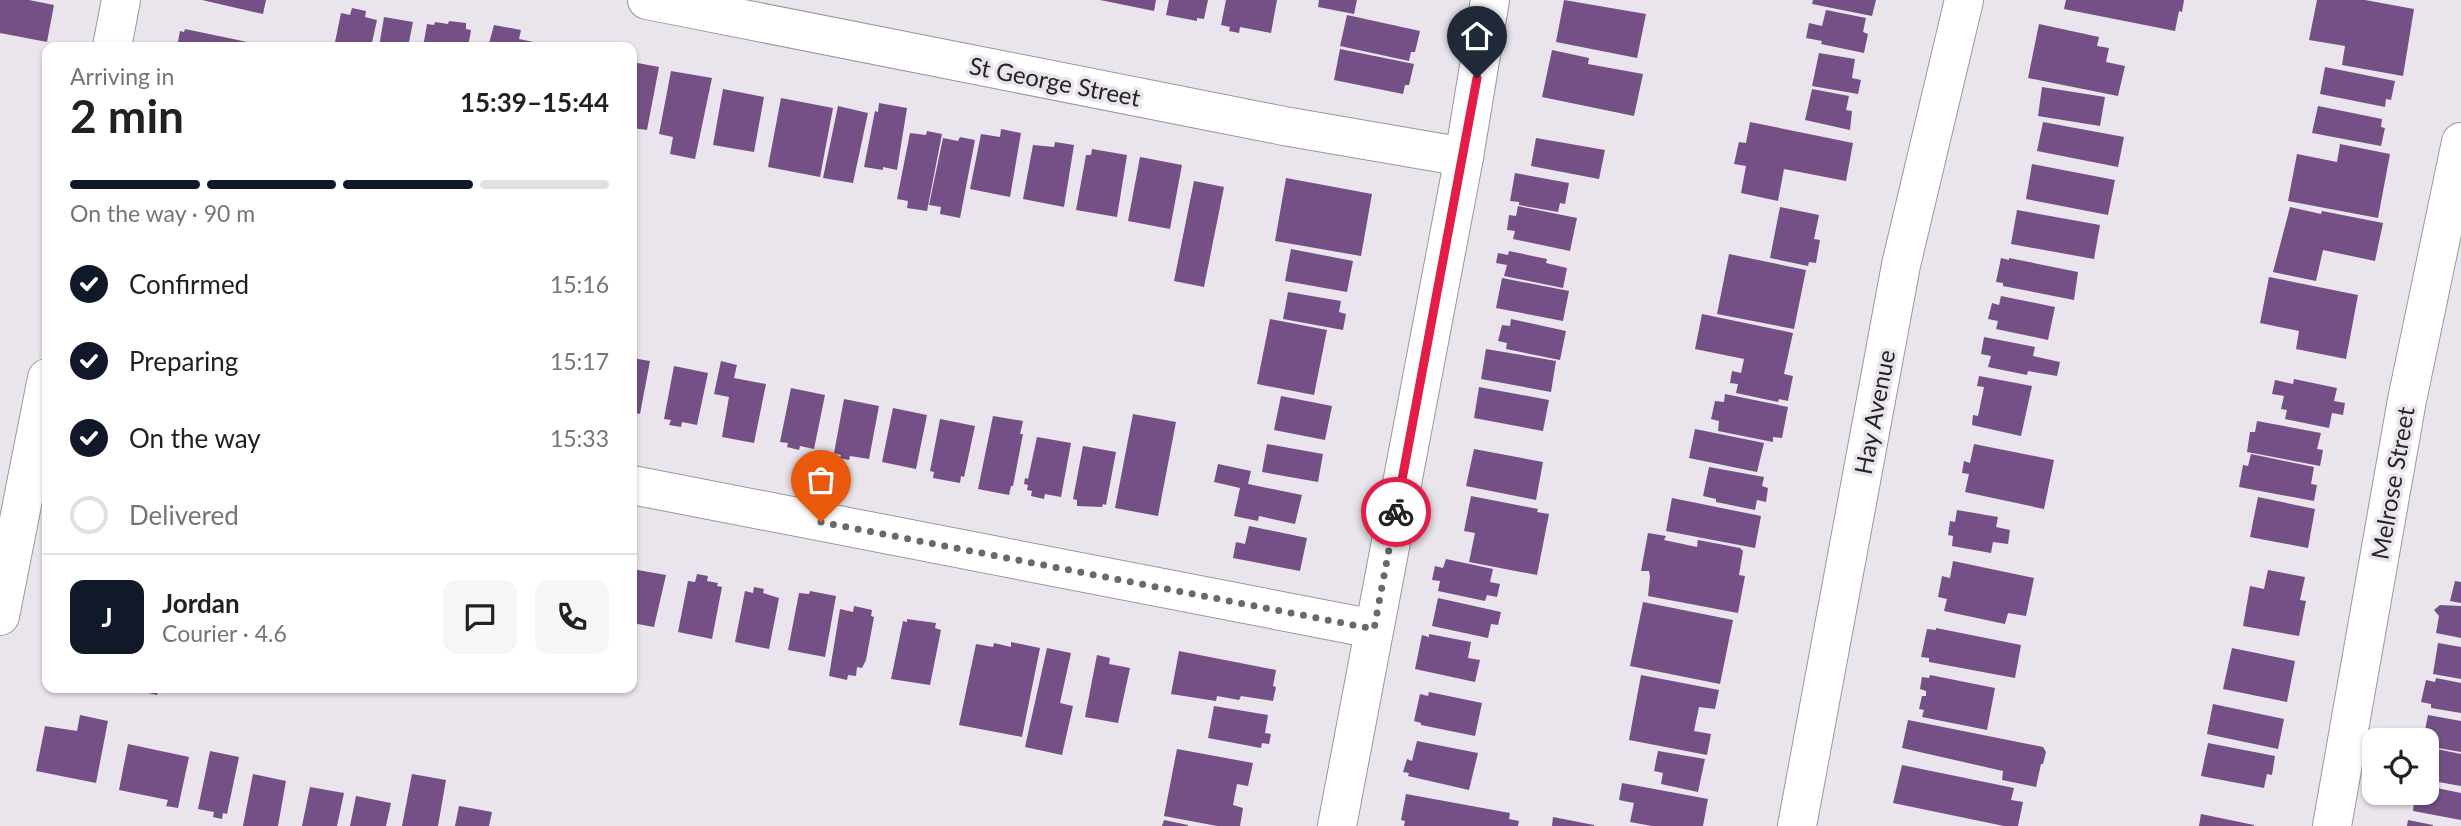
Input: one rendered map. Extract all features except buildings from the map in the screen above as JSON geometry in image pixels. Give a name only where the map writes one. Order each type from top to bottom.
[{"type":"street","points":[[113,42],[121,0]]},
{"type":"street","name":"St George Street","points":[[647,0],[1284,126],[1464,156]]},
{"type":"street","points":[[1336,826],[1464,156],[1490,0]]},
{"type":"street","name":"Hay Avenue","points":[[1799,826],[1902,265],[1964,0]]},
{"type":"street","name":"Melrose Street","points":[[2332,826],[2407,400],[2461,142]]},
{"type":"street","points":[[0,617],[42,403]]},
{"type":"street","points":[[637,486],[1374,629]]},
{"type":"way so far","points":[[821,522],[1374,629],[1396,512]]},
{"type":"route","points":[[1396,512],[1477,78]]}]
